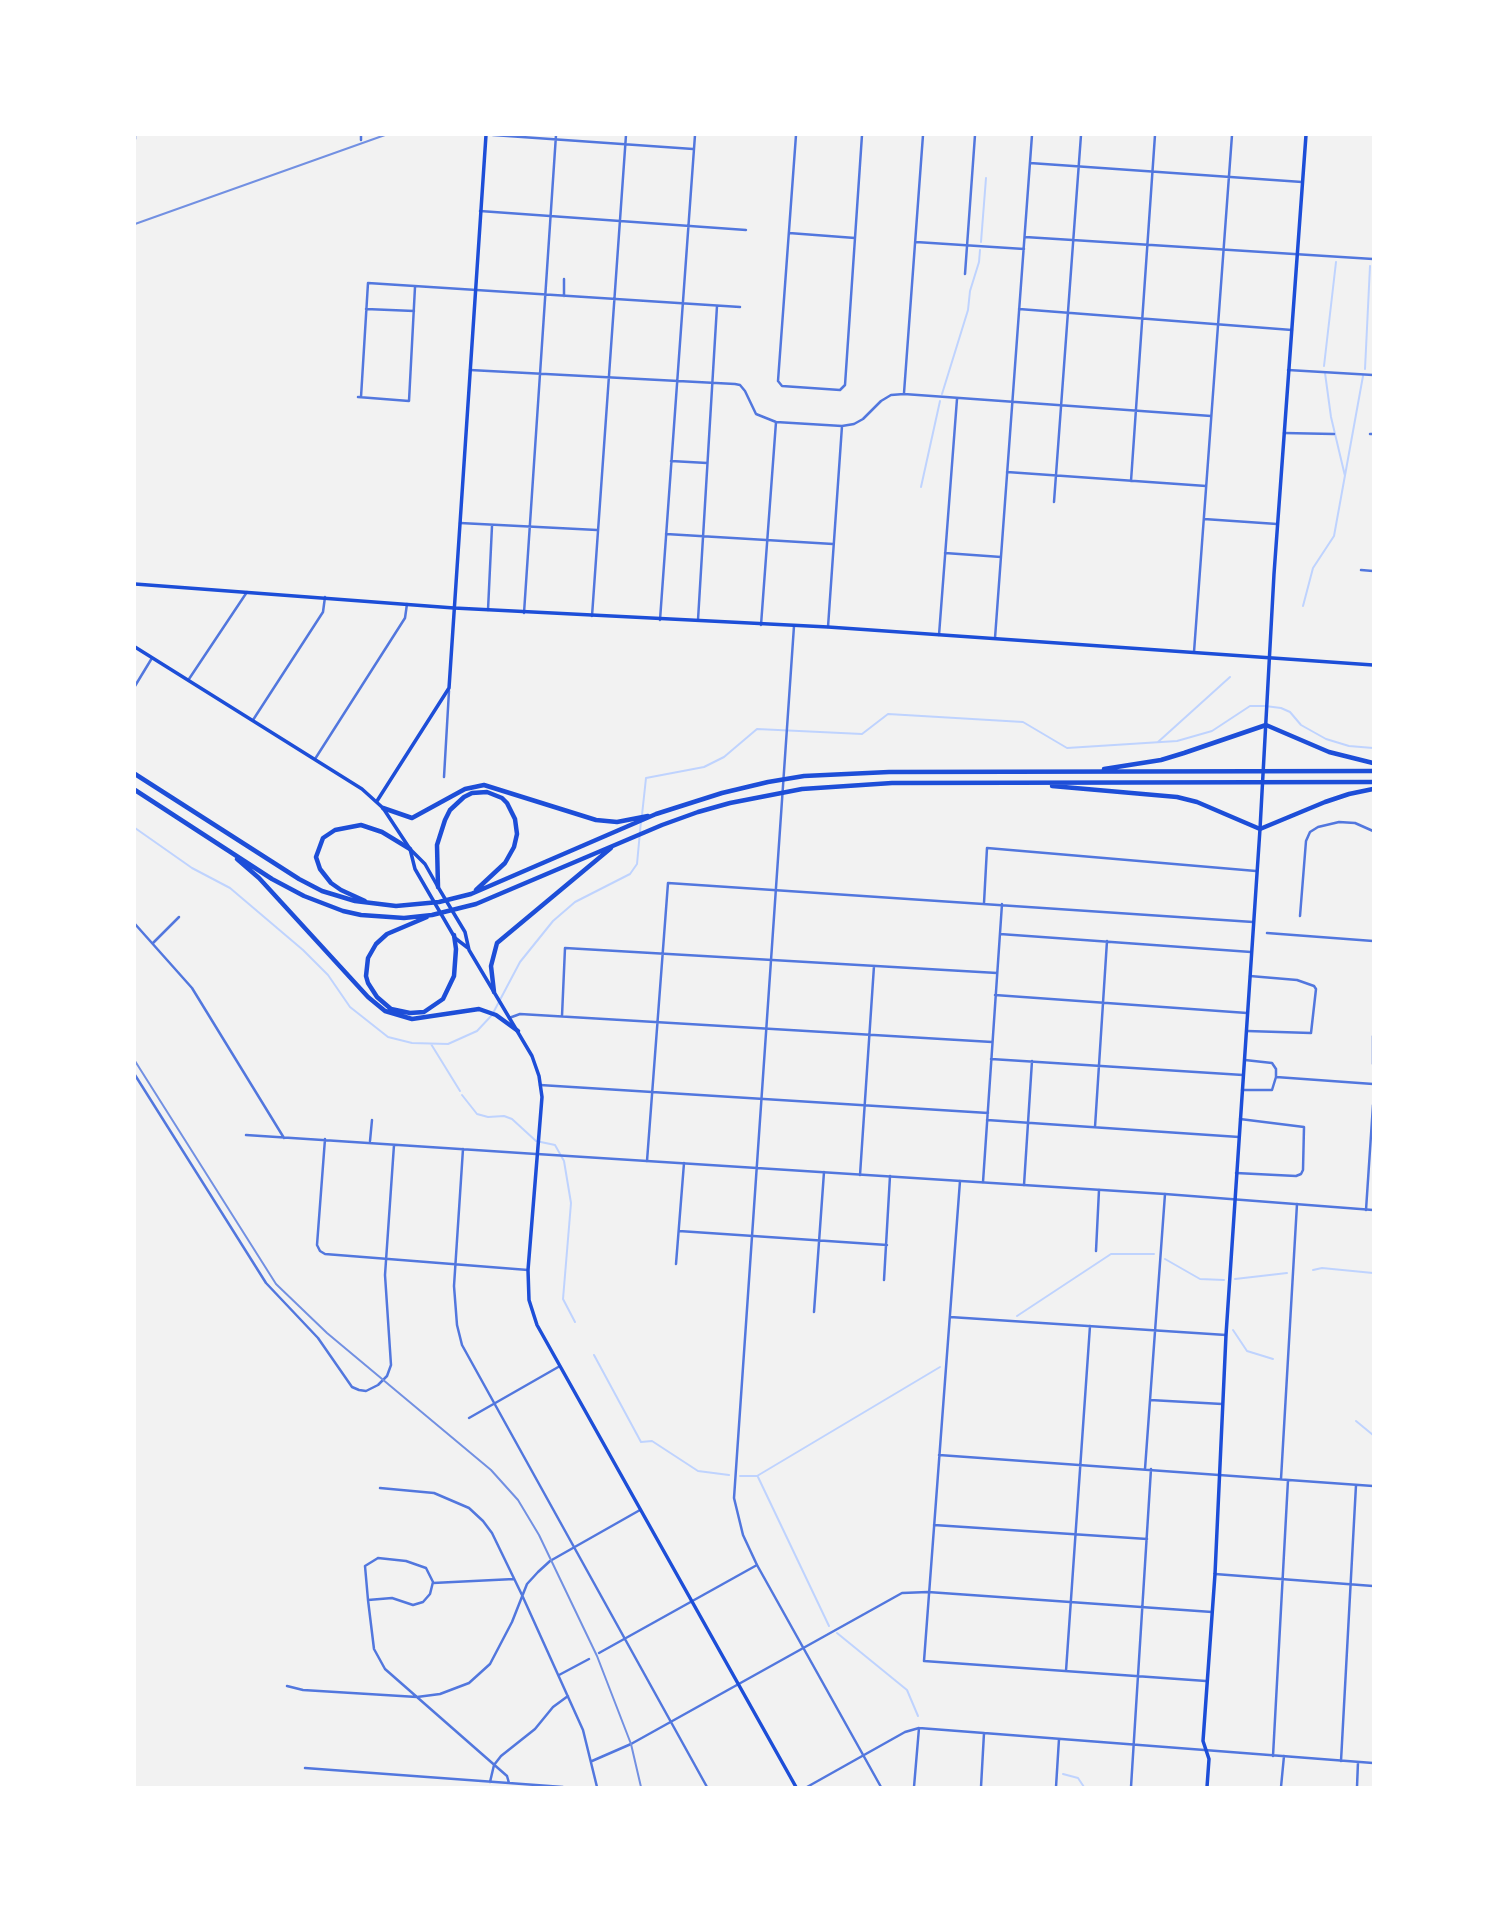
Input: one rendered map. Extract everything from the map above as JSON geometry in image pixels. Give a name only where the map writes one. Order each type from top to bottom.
[{"type":"highway","points":[[1088,771],[1161,760],[1266,725],[1329,752],[1373,763]]},
{"type":"highway","points":[[135,774],[283,871],[322,891],[372,904],[421,905],[471,894],[656,814],[703,798],[804,776],[889,772],[1373,771]]},
{"type":"highway","points":[[454,935],[454,976],[447,993],[438,1004],[424,1012],[410,1013],[391,1009],[377,997],[366,976],[369,958],[376,944],[398,928],[432,915],[476,904],[619,842],[698,812],[768,794],[892,783],[1373,782]]},
{"type":"highway","points":[[1034,783],[1177,797],[1197,802],[1260,829],[1325,802],[1373,789]]},
{"type":"highway","points":[[383,808],[412,818],[465,789],[484,785],[596,820],[617,822],[656,814]]},
{"type":"highway","points":[[135,790],[294,891],[342,911],[383,917],[432,915]]},
{"type":"highway","points":[[438,887],[437,845],[450,810],[464,797],[481,792],[491,793],[502,798],[510,807],[515,819],[516,840],[505,863],[471,894]]},
{"type":"highway","points":[[372,904],[341,890],[324,875],[316,857],[323,838],[335,830],[361,825],[382,832],[410,849]]},
{"type":"highway","points":[[494,992],[491,966],[497,943],[619,842]]},
{"type":"highway","points":[[223,847],[259,878],[384,1011],[412,1019],[479,1009],[496,1014],[518,1031]]},
{"type":"main road","points":[[377,801],[449,688],[486,135]]},
{"type":"main road","points":[[1207,1787],[1209,1759],[1203,1741],[1215,1574],[1226,1335],[1271,658],[1277,524],[1306,135]]},
{"type":"main road","points":[[135,584],[454,608],[995,638],[1373,666]]},
{"type":"main road","points":[[135,647],[377,801],[410,849],[425,864],[465,932],[470,950],[532,1056],[540,1085],[542,1097],[528,1270],[529,1300],[534,1318],[796,1787]]},
{"type":"main road","points":[[410,849],[415,869],[454,935],[470,950]]},
{"type":"street","points":[[493,135],[556,137],[694,149]]},
{"type":"street","points":[[592,616],[626,135]]},
{"type":"street","points":[[660,620],[695,135]]},
{"type":"street","points":[[796,135],[779,384],[843,389],[862,135]]},
{"type":"street","points":[[904,394],[923,135]]},
{"type":"street","points":[[965,274],[975,135]]},
{"type":"street","points":[[995,638],[1032,135]]},
{"type":"street","points":[[1054,502],[1081,135]]},
{"type":"street","points":[[1131,481],[1155,135]]},
{"type":"street","points":[[1194,653],[1232,135]]},
{"type":"street","points":[[524,612],[556,137]]},
{"type":"street","points":[[1030,163],[1303,182]]},
{"type":"street","points":[[480,211],[746,230]]},
{"type":"street","points":[[789,233],[855,238]]},
{"type":"street","points":[[1025,237],[1373,259]]},
{"type":"street","points":[[916,242],[1024,249]]},
{"type":"street","points":[[564,279],[564,296]]},
{"type":"street","points":[[415,286],[409,401],[359,397],[368,283],[415,286],[475,290],[546,295],[740,307]]},
{"type":"street","points":[[698,622],[717,306]]},
{"type":"street","points":[[366,309],[414,311]]},
{"type":"street","points":[[1019,309],[1293,330]]},
{"type":"street","points":[[470,370],[713,382],[740,386],[756,414],[776,422],[842,426],[854,424],[891,395],[904,394],[1211,416]]},
{"type":"street","points":[[1289,370],[1373,375]]},
{"type":"street","points":[[939,635],[957,399]]},
{"type":"street","points":[[761,625],[776,422]]},
{"type":"street","points":[[828,627],[842,426]]},
{"type":"street","points":[[1284,433],[1334,434]]},
{"type":"street","points":[[671,461],[707,463]]},
{"type":"street","points":[[1007,472],[1206,486]]},
{"type":"street","points":[[1204,519],[1277,524]]},
{"type":"street","points":[[460,523],[597,530]]},
{"type":"street","points":[[488,610],[493,525]]},
{"type":"street","points":[[666,534],[834,544]]},
{"type":"street","points":[[945,553],[1002,557]]},
{"type":"street","points":[[1361,570],[1373,571]]},
{"type":"street","points":[[189,679],[247,592]]},
{"type":"street","points":[[253,721],[323,612],[324,597]]},
{"type":"street","points":[[315,760],[405,618],[407,604]]},
{"type":"street","points":[[794,626],[734,1498],[737,1516],[757,1565],[881,1787]]},
{"type":"street","points":[[135,686],[152,657]]},
{"type":"street","points":[[443,777],[449,688]]},
{"type":"street","points":[[1300,916],[1306,841],[1310,832],[1318,827],[1339,822],[1355,823],[1373,831]]},
{"type":"street","points":[[984,903],[987,848],[1256,871]]},
{"type":"street","points":[[647,1161],[667,883],[1253,922]]},
{"type":"street","points":[[983,1182],[1002,904]]},
{"type":"street","points":[[153,943],[179,917]]},
{"type":"street","points":[[135,924],[192,988],[284,1138]]},
{"type":"street","points":[[1267,933],[1373,941]]},
{"type":"street","points":[[1000,934],[1251,952]]},
{"type":"street","points":[[1095,1127],[1107,941]]},
{"type":"street","points":[[562,1016],[565,948],[997,973]]},
{"type":"street","points":[[860,1175],[874,965]]},
{"type":"street","points":[[1246,1031],[1311,1033],[1313,1029],[1314,986],[1297,980],[1250,976]]},
{"type":"street","points":[[995,995],[1247,1013]]},
{"type":"street","points":[[509,1018],[520,1014],[562,1016],[992,1042]]},
{"type":"street","points":[[1373,1035],[1373,1064]]},
{"type":"street","points":[[991,1059],[1243,1075]]},
{"type":"street","points":[[1024,1185],[1032,1060]]},
{"type":"street","points":[[1242,1090],[1272,1090],[1276,1077],[1275,1066],[1267,1061],[1244,1060]]},
{"type":"street","points":[[135,1075],[266,1283],[318,1338],[352,1387],[366,1391],[383,1380],[390,1369],[386,1259],[394,1145]]},
{"type":"street","points":[[1276,1077],[1373,1084]]},
{"type":"street","points":[[540,1085],[988,1113]]},
{"type":"street","points":[[1366,1210],[1373,1105]]},
{"type":"street","points":[[1236,1173],[1296,1176],[1303,1170],[1304,1127],[1240,1119]]},
{"type":"street","points":[[370,1142],[372,1120]]},
{"type":"street","points":[[987,1120],[1239,1137]]},
{"type":"street","points":[[246,1135],[1165,1194],[1373,1210]]},
{"type":"street","points":[[325,1139],[317,1245],[320,1251],[325,1254],[528,1270]]},
{"type":"street","points":[[463,1149],[454,1263],[454,1305],[460,1335],[472,1365],[707,1787]]},
{"type":"street","points":[[676,1264],[684,1163]]},
{"type":"street","points":[[814,1312],[824,1172]]},
{"type":"street","points":[[884,1280],[890,1176]]},
{"type":"street","points":[[960,1181],[924,1661],[1207,1681]]},
{"type":"street","points":[[1096,1251],[1099,1190]]},
{"type":"street","points":[[1145,1469],[1165,1194]]},
{"type":"street","points":[[1281,1479],[1297,1204]]},
{"type":"street","points":[[679,1231],[887,1245]]},
{"type":"street","points":[[950,1317],[1226,1335]]},
{"type":"street","points":[[1066,1671],[1090,1326]]},
{"type":"street","points":[[469,1418],[560,1366]]},
{"type":"street","points":[[1150,1400],[1222,1404]]},
{"type":"street","points":[[939,1455],[1373,1486]]},
{"type":"street","points":[[1131,1787],[1151,1469]]},
{"type":"street","points":[[1273,1756],[1288,1479]]},
{"type":"street","points":[[1341,1761],[1356,1485]]},
{"type":"street","points":[[380,1488],[434,1493],[469,1508],[492,1533],[583,1730],[597,1787]]},
{"type":"street","points":[[288,1686],[303,1690],[417,1697],[469,1683],[490,1664],[527,1584],[550,1561],[640,1510]]},
{"type":"street","points":[[934,1525],[1147,1539]]},
{"type":"street","points":[[368,1600],[392,1598],[418,1605],[430,1594],[433,1583],[433,1578],[426,1568],[406,1561],[378,1558],[365,1566],[368,1600],[374,1649],[378,1660],[393,1679],[507,1776],[510,1784]]},
{"type":"street","points":[[599,1653],[757,1565]]},
{"type":"street","points":[[1215,1574],[1373,1586]]},
{"type":"street","points":[[433,1583],[514,1578]]},
{"type":"street","points":[[592,1761],[671,1722],[902,1593],[928,1592],[1212,1612]]},
{"type":"street","points":[[559,1675],[589,1659]]},
{"type":"street","points":[[490,1782],[494,1765],[501,1756],[534,1729],[561,1699],[568,1696]]},
{"type":"street","points":[[914,1787],[919,1728]]},
{"type":"street","points":[[807,1787],[905,1732],[919,1728],[1373,1763]]},
{"type":"street","points":[[981,1787],[985,1733]]},
{"type":"street","points":[[1056,1787],[1059,1739]]},
{"type":"street","points":[[1281,1787],[1284,1756]]},
{"type":"street","points":[[1357,1787],[1358,1762]]},
{"type":"street","points":[[305,1768],[520,1786],[563,1787]]},
{"type":"street","points":[[590,1787],[596,1782]]},
{"type":"waterway","points":[[981,242],[986,178]]},
{"type":"waterway","points":[[942,394],[968,310],[980,250]]},
{"type":"waterway","points":[[1324,366],[1336,262]]},
{"type":"waterway","points":[[1365,369],[1370,266]]},
{"type":"waterway","points":[[1325,373],[1331,417],[1345,476]]},
{"type":"waterway","points":[[1303,606],[1313,568],[1334,536],[1363,376]]},
{"type":"waterway","points":[[921,487],[940,401]]},
{"type":"waterway","points":[[1158,742],[1230,677]]},
{"type":"waterway","points":[[642,815],[646,778],[704,767],[724,757],[757,729],[862,734],[888,714],[1023,722],[1067,748],[1177,741],[1212,731],[1250,706],[1265,706],[1290,712],[1301,725],[1326,739],[1349,746],[1373,748]]},
{"type":"waterway","points":[[135,828],[192,868],[230,888],[303,950],[328,975],[350,1007],[388,1037],[412,1043],[448,1044],[477,1031],[492,1015],[520,962],[553,921],[575,902],[630,874],[637,864],[641,821]]},
{"type":"waterway","points":[[431,1044],[460,1091]]},
{"type":"waterway","points":[[462,1095],[477,1114],[512,1119],[536,1141],[555,1145],[564,1161],[571,1203],[563,1299],[575,1322]]},
{"type":"waterway","points":[[1017,1316],[1111,1254],[1154,1254]]},
{"type":"waterway","points":[[1165,1259],[1200,1279],[1224,1280]]},
{"type":"waterway","points":[[1313,1270],[1322,1268],[1373,1273]]},
{"type":"waterway","points":[[1235,1279],[1287,1273]]},
{"type":"waterway","points":[[1233,1330],[1247,1351],[1273,1359]]},
{"type":"waterway","points":[[594,1355],[641,1442],[652,1441],[698,1471],[729,1475]]},
{"type":"waterway","points":[[740,1476],[757,1476],[940,1367]]},
{"type":"waterway","points":[[1356,1421],[1373,1435]]},
{"type":"waterway","points":[[758,1477],[829,1626]]},
{"type":"waterway","points":[[837,1633],[907,1690],[918,1716]]},
{"type":"waterway","points":[[1063,1774],[1078,1778],[1084,1787]]},
{"type":"railway","points":[[135,224],[385,135]]},
{"type":"railway","points":[[135,1061],[276,1284],[327,1333],[491,1470],[518,1500],[539,1535],[597,1656],[631,1744],[641,1787]]}]
